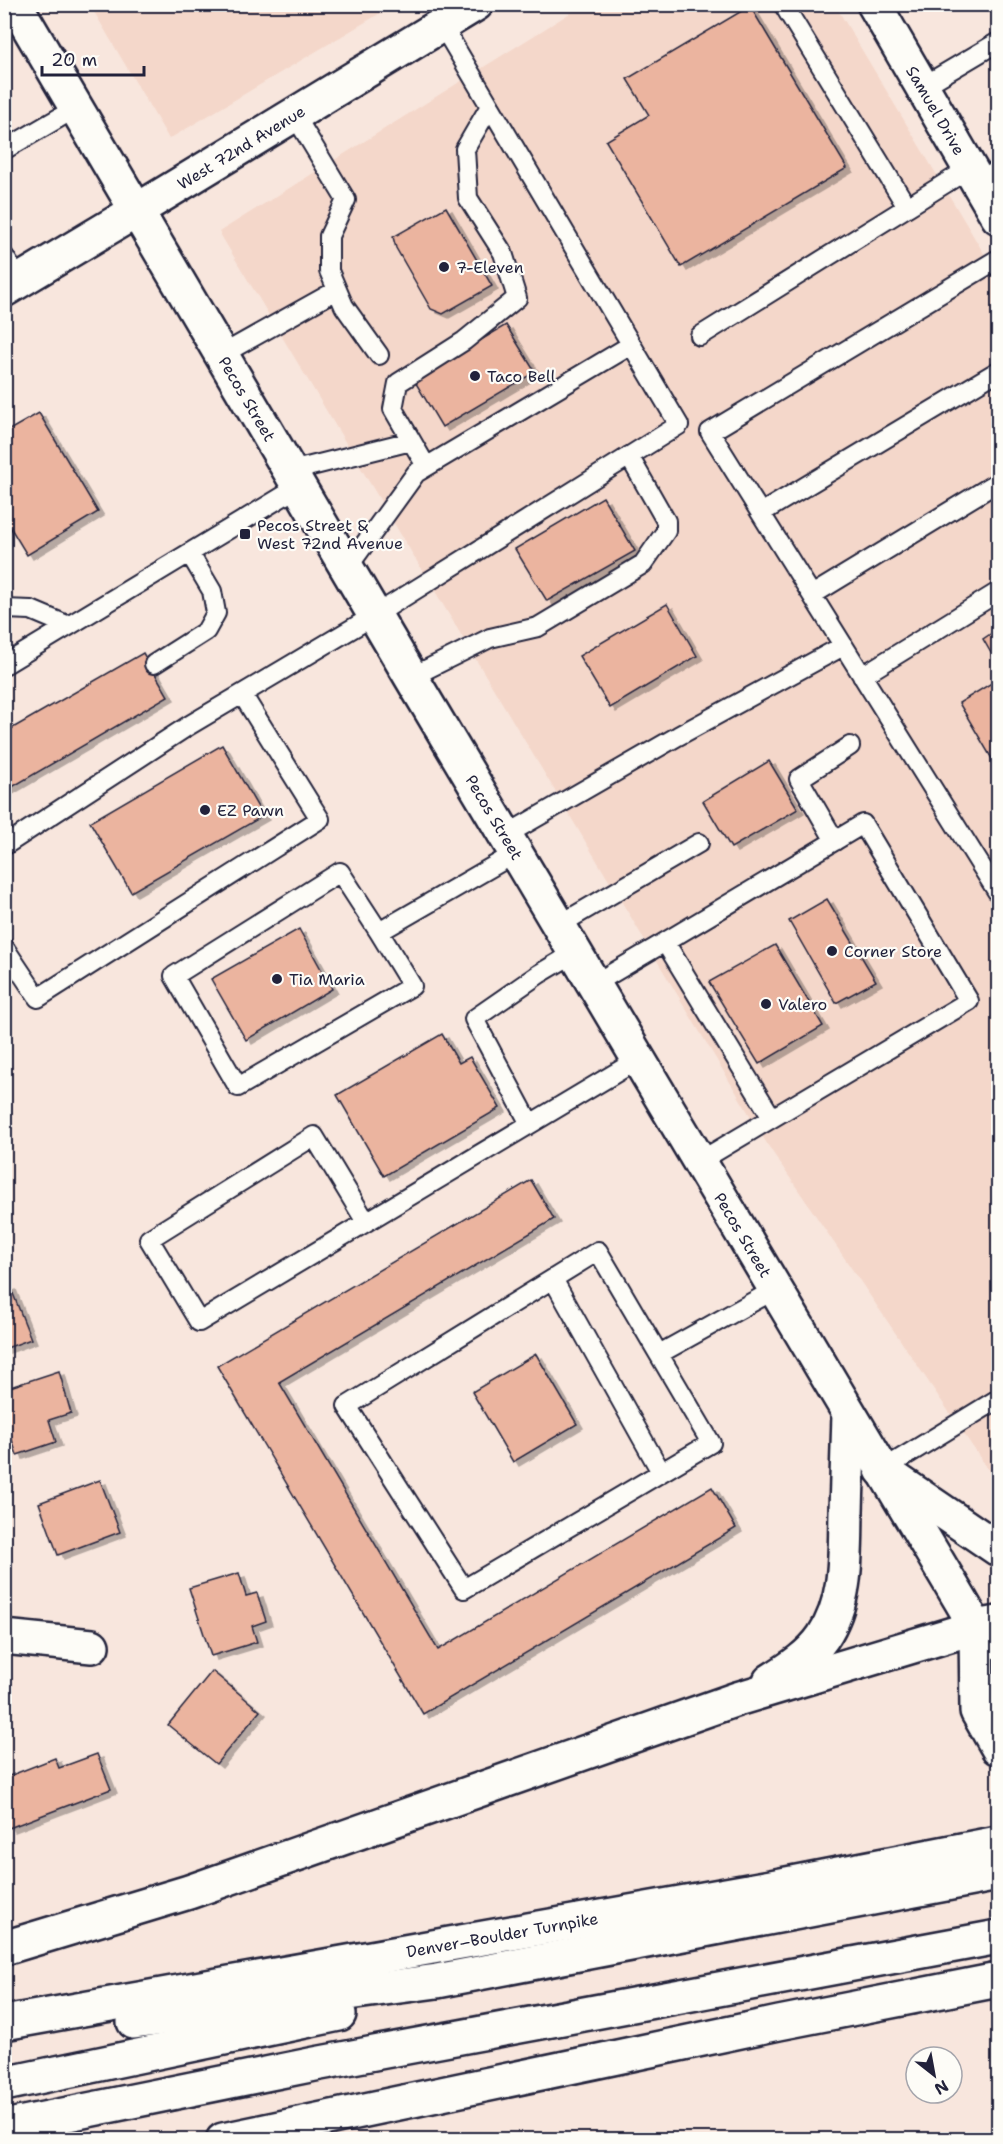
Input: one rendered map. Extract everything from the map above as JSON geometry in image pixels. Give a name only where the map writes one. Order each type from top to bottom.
[{"type":"main road","name":"Pecos Street","points":[[15,4],[882,1470],[991,1631]]},
{"type":"main road","name":"West 72nd Avenue","points":[[9,275],[136,211],[476,4]]},
{"type":"main road","name":"Samuel Drive","points":[[873,4],[922,87],[982,174],[999,217]]},
{"type":"main road","points":[[737,1700],[783,1673],[811,1650],[823,1637],[838,1606],[845,1565],[849,1414]]},
{"type":"main road","points":[[882,1470],[999,1550]]},
{"type":"main road","points":[[4,1948],[189,1892],[531,1770],[737,1700],[991,1631],[977,1711],[999,1748]]},
{"type":"main road","points":[[4,1637],[92,1646]]},
{"type":"main road","name":"Denver–Boulder Turnpike","points":[[4,2024],[771,1887],[999,1843]]},
{"type":"main road","points":[[4,2040],[437,1981],[999,1874]]},
{"type":"main road","points":[[4,2127],[315,2064],[983,1940]]},
{"type":"main road","points":[[4,2084],[349,2012],[437,1981]]},
{"type":"main road","points":[[223,2139],[779,2023],[995,1981]]},
{"type":"lane","points":[[783,4],[907,207]]},
{"type":"lane","points":[[4,846],[188,726],[375,615],[679,425],[442,25]]},
{"type":"lane","points":[[922,87],[999,42]]},
{"type":"lane","points":[[426,466],[393,409],[398,383],[464,341],[517,298],[503,253],[468,198],[465,149],[490,106]]},
{"type":"lane","points":[[4,150],[76,108]]},
{"type":"lane","points":[[294,114],[346,200],[329,236],[329,271],[344,306],[379,355]]},
{"type":"lane","points":[[700,336],[907,207],[982,174]]},
{"type":"lane","points":[[999,259],[710,432],[999,893]]},
{"type":"lane","points":[[222,355],[337,290]]},
{"type":"lane","points":[[348,567],[416,473],[631,345]]},
{"type":"lane","points":[[761,513],[999,371]]},
{"type":"lane","points":[[4,665],[190,554],[296,479],[411,441]]},
{"type":"lane","points":[[411,677],[490,638],[538,627],[643,564],[666,531],[666,521],[629,456]]},
{"type":"lane","points":[[812,595],[999,482]]},
{"type":"lane","points":[[154,664],[207,631],[216,613],[212,591],[190,554]]},
{"type":"lane","points":[[862,676],[999,592]]},
{"type":"lane","points":[[4,609],[31,610],[69,626]]},
{"type":"lane","points":[[379,932],[678,736],[843,645]]},
{"type":"lane","points":[[4,947],[38,998],[320,819],[242,694]]},
{"type":"lane","points":[[835,841],[799,779],[850,746]]},
{"type":"lane","points":[[594,984],[863,824],[969,1001],[699,1161]]},
{"type":"lane","points":[[530,1124],[474,1019],[539,974],[568,939],[699,843]]},
{"type":"lane","points":[[340,872],[379,932],[412,986],[238,1087],[174,976],[340,872]]},
{"type":"lane","points":[[665,942],[772,1118]]},
{"type":"lane","points":[[366,1222],[314,1136],[149,1239],[199,1322],[639,1059]]},
{"type":"lane","points":[[598,1251],[659,1354],[711,1443],[464,1590],[347,1406],[598,1251]]},
{"type":"lane","points":[[553,1280],[661,1472]]},
{"type":"lane","points":[[659,1354],[776,1289]]},
{"type":"lane","points":[[882,1470],[999,1399]]},
{"type":"shaded area","points":[[90,5],[394,5],[169,139]]},
{"type":"shaded area","points":[[583,5],[835,5],[998,277],[998,1484],[769,1147],[219,232]]},
{"type":"building","points":[[750,6],[847,168],[681,267],[606,141],[649,115],[627,79]]},
{"type":"building","name":"7-Eleven","points":[[446,207],[492,286],[443,314],[431,309],[396,248],[393,237]]},
{"type":"building","name":"Taco Bell","points":[[506,325],[535,372],[442,427],[414,380]]},
{"type":"building","points":[[39,413],[98,512],[27,555],[4,517],[4,433]]},
{"type":"building","points":[[603,497],[635,551],[547,601],[515,549]]},
{"type":"building","points":[[667,604],[697,656],[610,708],[579,656]]},
{"type":"building","points":[[998,629],[998,665],[983,639]]},
{"type":"building","points":[[143,653],[168,696],[7,790],[4,785],[4,733]]},
{"type":"building","points":[[998,679],[998,769],[959,703]]},
{"type":"building","points":[[222,745],[263,816],[131,892],[90,822]]},
{"type":"building","points":[[769,761],[798,809],[731,848],[703,801]]},
{"type":"building","name":"Corner Store","points":[[827,899],[876,981],[836,1003],[789,921]]},
{"type":"building","points":[[299,929],[332,989],[246,1040],[211,979]]},
{"type":"building","name":"Valero","points":[[775,945],[823,1026],[759,1064],[709,982]]},
{"type":"building","points":[[442,1034],[459,1063],[470,1057],[500,1108],[384,1176],[337,1095]]},
{"type":"building","points":[[531,1180],[554,1219],[279,1382],[438,1650],[712,1487],[736,1528],[423,1714],[217,1366]]},
{"type":"building","points":[[10,1286],[31,1339],[4,1349],[4,1289]]},
{"type":"building","points":[[536,1354],[577,1424],[513,1462],[472,1392]]},
{"type":"building","points":[[59,1371],[71,1413],[49,1420],[56,1442],[17,1455],[4,1416],[4,1389]]},
{"type":"building","points":[[100,1480],[120,1532],[58,1555],[39,1503]]},
{"type":"building","points":[[239,1573],[246,1596],[257,1593],[266,1621],[252,1626],[257,1642],[211,1656],[189,1588]]},
{"type":"building","points":[[212,1671],[260,1711],[216,1764],[168,1725]]},
{"type":"building","points":[[97,1754],[111,1789],[9,1828],[4,1817],[4,1778],[55,1758],[59,1768]]},
{"type":"place","name":"7-Eleven","points":[[444,267]]},
{"type":"place","name":"Taco Bell","points":[[475,376]]},
{"type":"place","name":"Pecos Street & West 72nd Avenue","points":[[245,534]]},
{"type":"place","name":"EZ Pawn","points":[[205,810]]},
{"type":"place","name":"Corner Store","points":[[832,951]]},
{"type":"place","name":"Tia Maria","points":[[277,979]]},
{"type":"place","name":"Valero","points":[[766,1004]]}]
